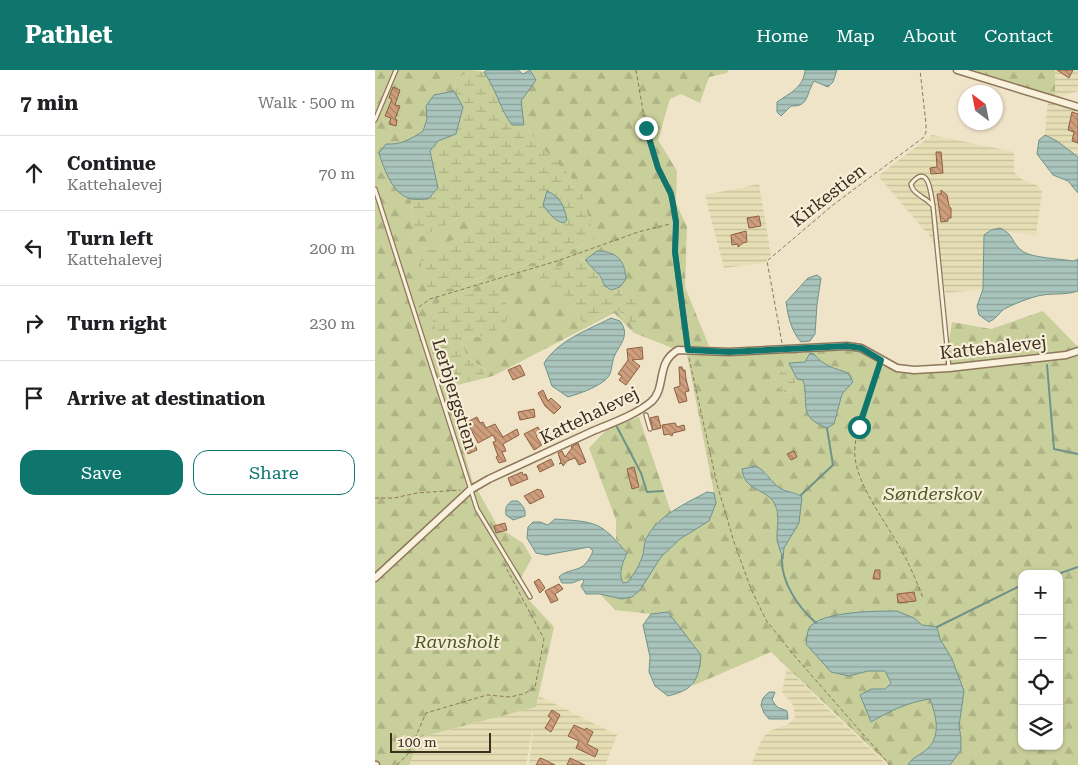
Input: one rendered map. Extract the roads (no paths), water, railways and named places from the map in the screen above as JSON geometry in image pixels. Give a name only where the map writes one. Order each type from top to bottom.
[{"type":"street","points":[[957,70],[1078,107]]},
{"type":"street","name":"Kattehalevej","points":[[375,578],[468,492],[489,479],[644,407],[656,396],[666,360],[678,350],[729,352],[847,346],[861,348],[897,368],[914,370],[1066,355],[1078,351]]},
{"type":"lane","points":[[375,120],[396,70]]},
{"type":"lane","points":[[646,128],[658,168],[671,194],[676,222],[675,252],[688,350]]},
{"type":"lane","points":[[933,206],[911,189],[914,179],[924,178],[930,183],[933,206],[949,368]]},
{"type":"lane","name":"Lerbjergstien","points":[[375,189],[415,312],[468,492],[530,597]]},
{"type":"lane","points":[[646,415],[650,429]]},
{"type":"water","points":[[487,70],[518,70],[523,74],[530,70],[536,80],[521,101],[524,125],[512,125],[484,72]]},
{"type":"water","points":[[805,70],[837,70],[833,82],[828,87],[814,81],[804,102],[797,106],[791,106],[781,116],[777,112],[777,102],[799,85]]},
{"type":"water","points":[[454,91],[463,107],[456,134],[438,141],[430,151],[438,188],[428,199],[405,197],[390,181],[379,153],[386,144],[406,141],[423,131],[427,119],[426,106],[434,95]]},
{"type":"water","points":[[1045,135],[1057,141],[1078,157],[1078,193],[1068,181],[1053,175],[1037,154],[1039,140]]},
{"type":"water","points":[[547,191],[556,196],[561,202],[567,220],[564,223],[555,219],[543,205]]},
{"type":"water","points":[[1000,228],[1010,235],[1018,247],[1025,253],[1054,259],[1074,261],[1078,259],[1078,291],[1027,299],[1004,309],[996,318],[989,322],[979,315],[977,306],[983,289],[984,235],[991,230]]},
{"type":"water","points":[[597,251],[604,251],[614,255],[621,262],[626,279],[620,287],[611,290],[605,286],[600,276],[585,260]]},
{"type":"water","points":[[817,275],[821,278],[815,334],[810,341],[801,342],[792,328],[786,302],[808,278]]},
{"type":"water","points":[[611,318],[620,321],[625,332],[607,379],[591,389],[568,397],[552,386],[544,363],[550,355],[565,342]]},
{"type":"water","points":[[810,353],[814,354],[825,364],[848,373],[853,382],[842,394],[834,424],[827,428],[811,419],[808,414],[803,380],[797,379],[789,363],[805,362]]},
{"type":"water","points":[[756,466],[780,488],[802,497],[799,523],[784,548],[783,559],[777,539],[777,509],[767,495],[747,482],[742,469]]},
{"type":"water","points":[[707,492],[714,493],[716,503],[709,521],[680,539],[661,557],[640,590],[632,597],[622,599],[600,594],[586,594],[581,586],[584,581],[582,579],[572,583],[562,583],[559,577],[562,574],[580,568],[587,562],[593,551],[589,547],[546,555],[536,553],[527,538],[528,527],[533,522],[548,525],[555,519],[580,521],[596,525],[610,535],[627,553],[621,575],[623,583],[628,582],[640,562],[646,539],[658,523],[673,511]]},
{"type":"water","points":[[512,501],[518,501],[521,504],[525,509],[525,516],[513,520],[506,515],[506,507]]},
{"type":"water","points":[[897,611],[914,618],[922,625],[937,627],[940,639],[952,659],[964,691],[959,726],[961,750],[950,765],[908,765],[931,745],[936,733],[936,719],[930,699],[914,702],[871,722],[860,695],[871,689],[885,689],[891,683],[885,671],[868,671],[849,676],[831,672],[806,644],[809,628],[815,622],[825,618],[850,613]]},
{"type":"water","points":[[668,612],[701,655],[699,672],[693,683],[683,691],[668,696],[655,686],[649,672],[650,657],[643,625],[651,614]]},
{"type":"water","points":[[769,692],[775,692],[772,700],[777,707],[787,711],[788,719],[769,719],[764,713],[761,705],[763,698]]},
{"type":"waterway","points":[[1047,365],[1054,449],[1078,454]]},
{"type":"waterway","points":[[617,427],[641,473],[647,492],[663,491]]},
{"type":"waterway","points":[[801,495],[833,465],[827,428]]},
{"type":"waterway","points":[[782,556],[784,575],[791,593],[816,623]]},
{"type":"waterway","points":[[1063,572],[1078,567]]},
{"type":"waterway","points":[[937,627],[1018,587]]},
{"type":"park label","name":"Sønderskov","points":[[933,493]]},
{"type":"park label","name":"Ravnsholt","points":[[457,641]]}]
